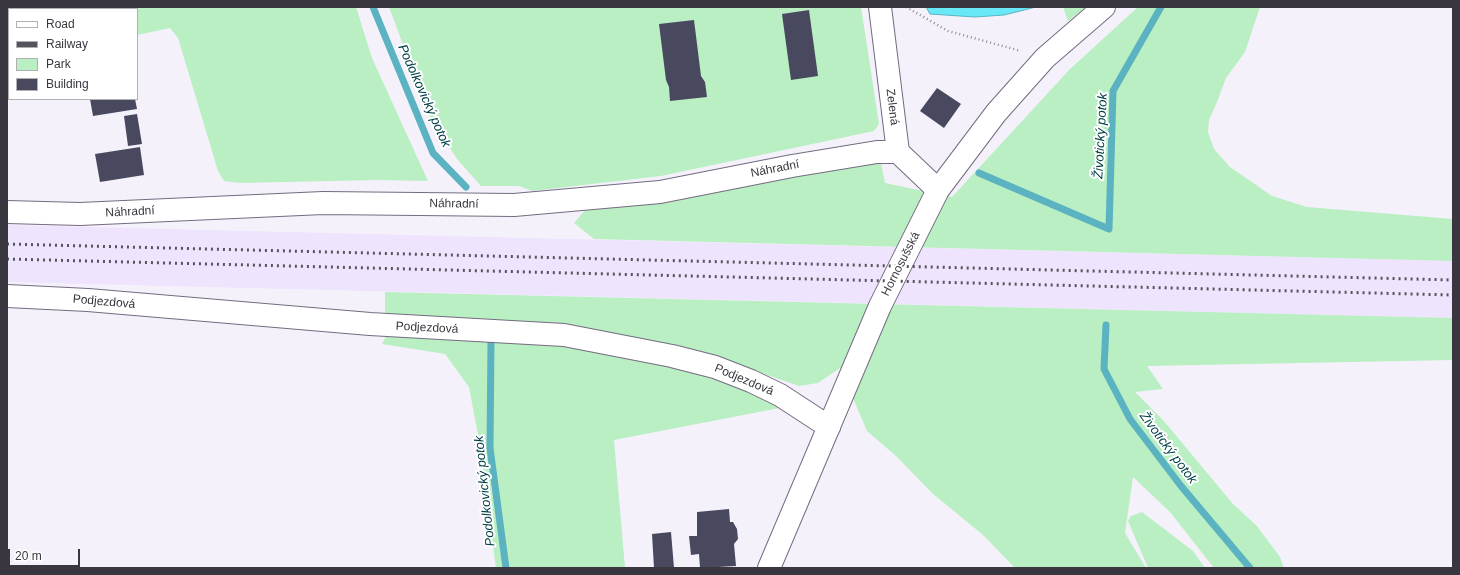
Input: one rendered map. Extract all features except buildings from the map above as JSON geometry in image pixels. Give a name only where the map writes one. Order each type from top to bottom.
[{"type":"street","name":"Zelená","points":[[880,7],[898,152]]},
{"type":"street","name":"Hornosušská","points":[[769,568],[880,306],[938,190],[996,113],[1045,58],[1104,7]]},
{"type":"street","name":"Náhradní","points":[[7,212],[80,214],[323,203],[514,205],[660,192],[792,166],[877,152],[898,152]]},
{"type":"street","points":[[898,152],[938,190]]},
{"type":"street","name":"Podjezdová","points":[[7,296],[88,300],[370,324],[564,336],[672,356],[715,367],[751,381],[780,395],[829,427]]},
{"type":"path","points":[[906,7],[948,31],[1045,58]]},
{"type":"shaded area","points":[[7,225],[1453,261],[1453,318],[7,282]]},
{"type":"green space","points":[[7,7],[356,7],[372,58],[428,181],[377,180],[240,183],[224,181],[218,171],[178,38],[170,28],[138,35],[138,8],[8,8],[7,65]]},
{"type":"green space","points":[[389,7],[861,7],[879,124],[874,131],[661,176],[532,191],[519,186],[481,186],[457,159],[430,117]]},
{"type":"green space","points":[[1063,7],[1086,7],[1068,21]]},
{"type":"green space","points":[[1138,7],[1260,7],[1245,52],[1226,78],[1209,120],[1208,132],[1214,149],[1230,167],[1272,196],[1307,207],[1453,219],[1453,261],[594,239],[574,223],[585,210],[612,202],[851,161],[881,163],[885,183],[952,197],[1070,69]]},
{"type":"green space","points":[[385,292],[1453,318],[1453,360],[1147,366],[1163,389],[1135,392],[1163,420],[1233,504],[1257,526],[1280,557],[1284,568],[1214,568],[1170,512],[1133,477],[1125,533],[1146,568],[1015,568],[983,535],[932,493],[896,456],[867,431],[840,368],[818,383],[799,386],[750,369],[790,406],[614,440],[625,568],[496,568],[478,435],[469,387],[445,354],[382,344],[385,338]]},
{"type":"green space","points":[[1142,512],[1193,551],[1205,568],[1148,568],[1128,521],[1131,516]]},
{"type":"water","points":[[926,7],[1036,7],[1004,15],[975,17],[930,14]]},
{"type":"waterway","name":"Podolkovický potok","points":[[373,7],[433,153],[466,187]]},
{"type":"waterway","name":"Životický potok","points":[[979,173],[1109,229],[1113,91],[1161,7]]},
{"type":"waterway","name":"Životický potok","points":[[1106,325],[1104,369],[1130,419],[1181,486],[1250,568]]},
{"type":"waterway","name":"Podolkovický potok","points":[[491,339],[490,448],[506,568]]},
{"type":"railway","points":[[7,244],[1453,280]]},
{"type":"railway","points":[[7,259],[1453,295]]}]
